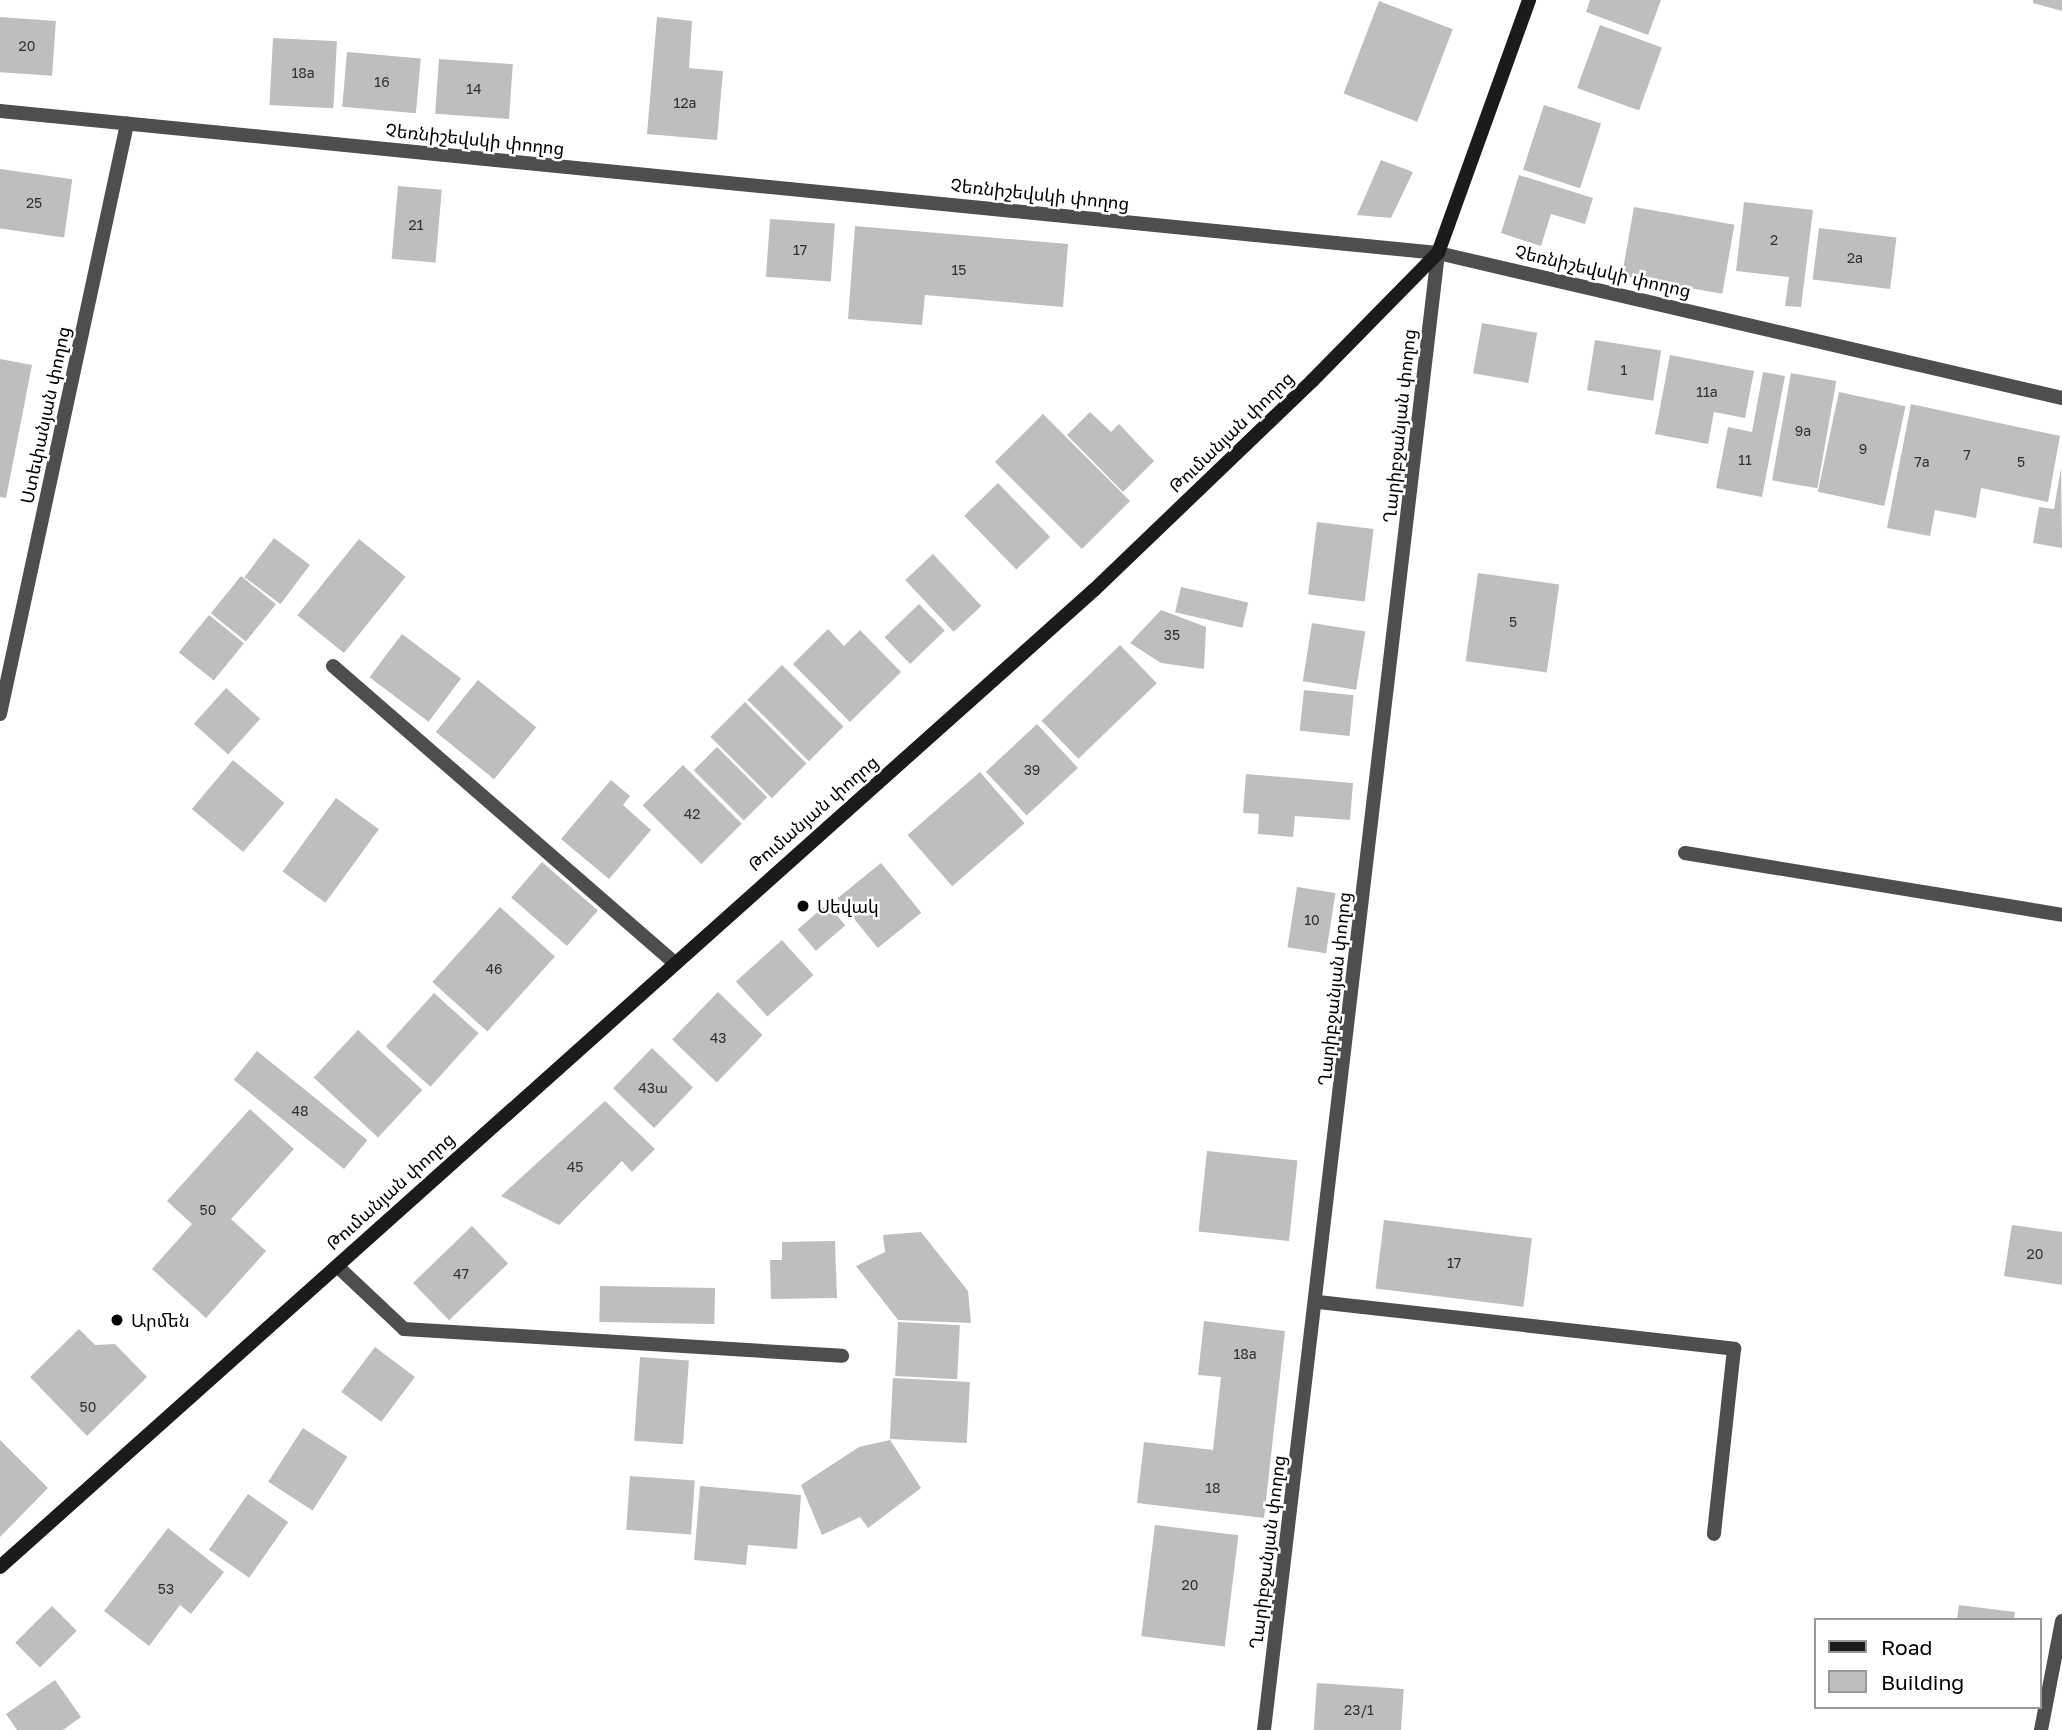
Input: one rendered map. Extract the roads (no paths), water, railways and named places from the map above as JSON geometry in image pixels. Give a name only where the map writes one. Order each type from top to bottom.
[{"type":"main road","name":"Թումանյան փողոց","points":[[0,1567],[673,962],[1094,590],[1438,253],[1529,0]]},
{"type":"street","name":"Չեռնիշեվսկի փողոց","points":[[0,111],[1438,253],[2062,398]]},
{"type":"street","name":"Ստեփանյան փողոց","points":[[0,714],[6,658],[127,124]]},
{"type":"street","name":"Ղարիբջանյան փողոց","points":[[1264,1730],[1318,1302],[1438,253]]},
{"type":"street","points":[[333,666],[673,962]]},
{"type":"street","points":[[1685,853],[2062,915]]},
{"type":"street","points":[[337,1265],[404,1329],[842,1356]]},
{"type":"street","points":[[1318,1302],[1734,1349],[1714,1534]]},
{"type":"street","points":[[2041,1730],[2059,1655],[2062,1621]]},
{"type":"place","name":"Սեվակ","points":[[803,906]]},
{"type":"place","name":"Արմեն","points":[[117,1320]]}]
